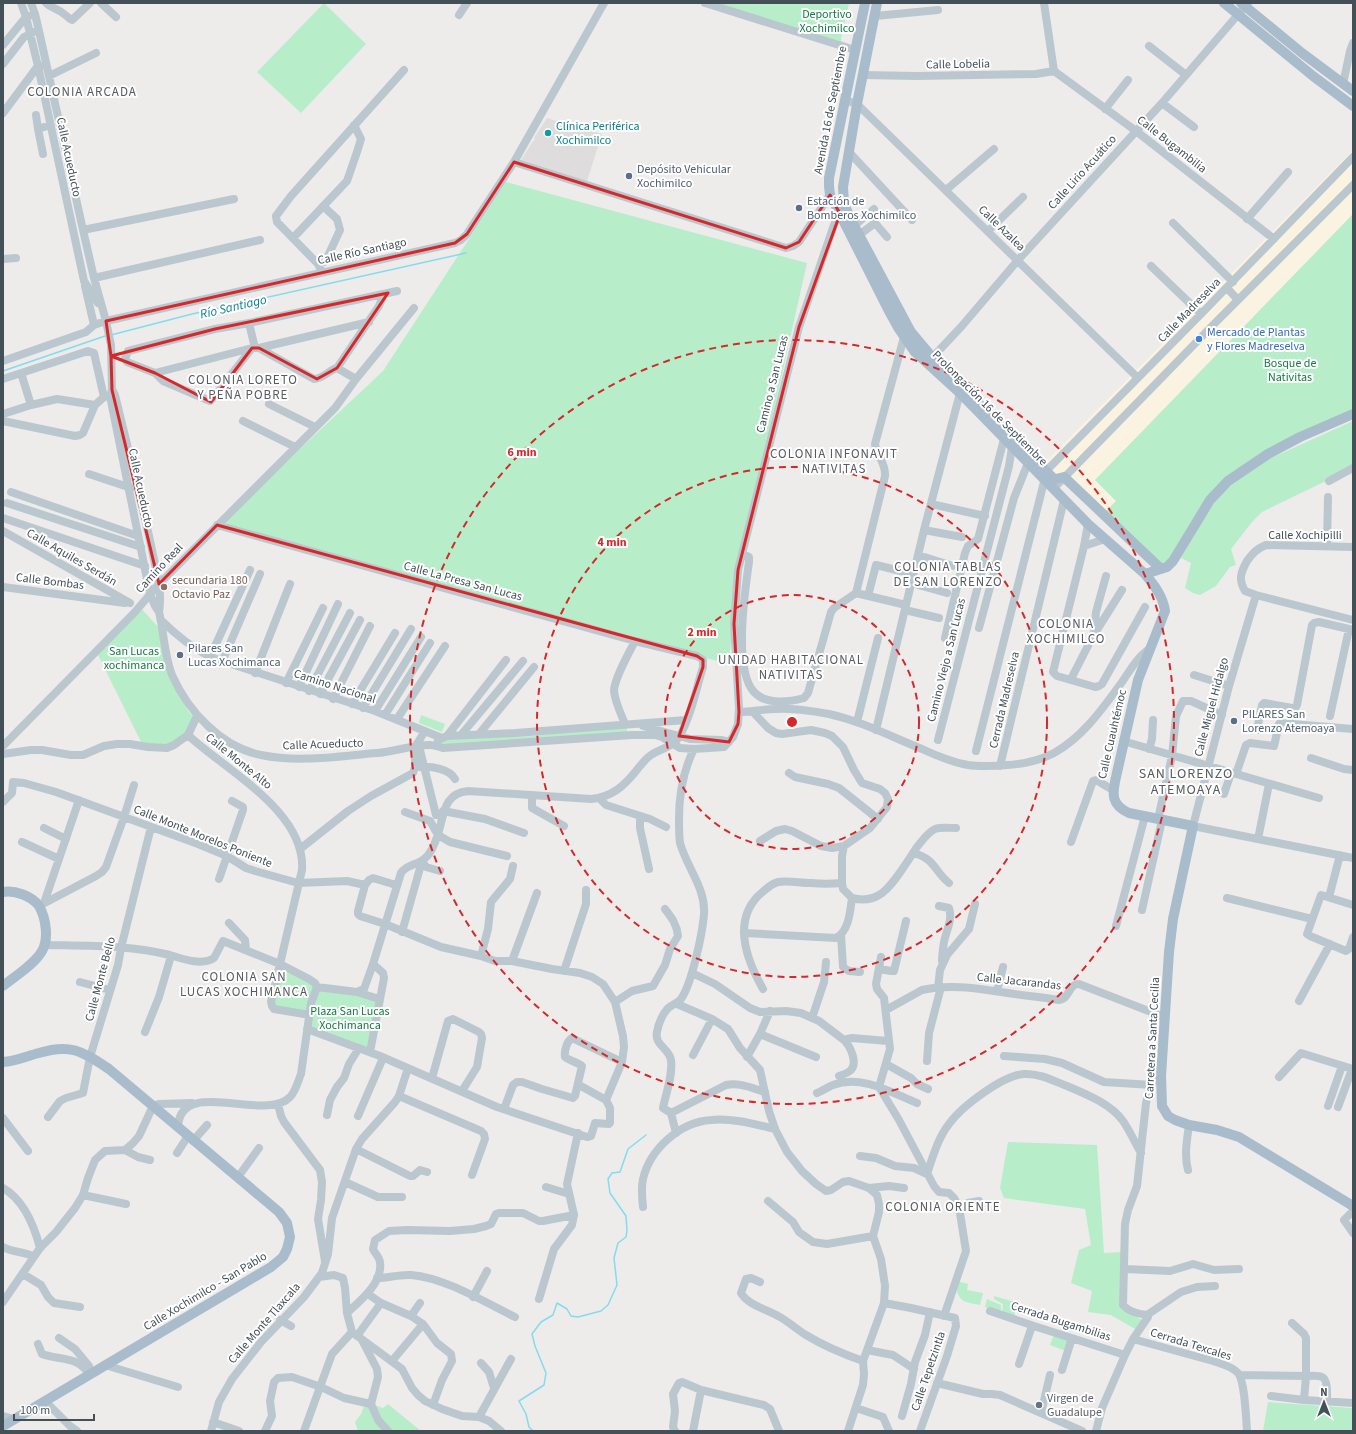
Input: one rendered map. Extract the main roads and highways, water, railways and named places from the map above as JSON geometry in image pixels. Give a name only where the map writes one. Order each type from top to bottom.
[{"type":"main road","name":"Avenida 16 de Septiembre","points":[[846,218],[830,195],[829,178],[865,3]]},
{"type":"main road","points":[[846,218],[843,187],[857,104],[877,3]]},
{"type":"main road","points":[[1224,3],[1353,106]]},
{"type":"main road","points":[[1245,4],[1302,53],[1353,91]]},
{"type":"main road","name":"Prolongación 16 de Septiembre","points":[[846,218],[859,235],[911,332],[930,360],[1012,448],[1028,463],[1045,475],[1053,478],[1064,476],[1161,569]]},
{"type":"main road","name":"Prolongación 16 de Septiembre","points":[[846,218],[880,295],[904,337],[914,351],[930,360],[1045,475],[1053,489],[1088,524],[1145,574]]},
{"type":"main road","points":[[1145,574],[1167,567],[1173,561],[1210,500],[1228,481],[1268,454],[1300,437],[1353,414]]},
{"type":"main road","points":[[1157,589],[1161,569]]},
{"type":"main road","name":"Calle Cuauhtémoc","points":[[1145,574],[1157,589],[1165,611],[1138,680],[1113,790],[1115,800],[1121,808],[1130,813],[1193,826]]},
{"type":"main road","name":"Carretera a Santa Cecilia","points":[[1193,826],[1173,919],[1169,952],[1164,1017],[1161,1095],[1164,1111],[1168,1116],[1175,1120],[1189,1125],[1217,1130],[1239,1137],[1353,1206]]},
{"type":"main road","points":[[3,892],[7,891],[21,894],[41,904],[47,933],[45,944],[38,958],[3,986]]},
{"type":"main road","name":"Calle Xochimilco - San Pablo","points":[[3,1062],[18,1060],[40,1052],[62,1048],[70,1048],[90,1057],[109,1069],[279,1212],[287,1223],[290,1238],[283,1257],[271,1267],[91,1373],[3,1427]]},
{"type":"waterway","name":"Río Santiago","points":[[111,335],[192,314],[466,253]]},
{"type":"waterway","name":"Río Santiago","points":[[3,371],[105,336]]},
{"type":"waterway","points":[[533,1431],[529,1427],[526,1414],[519,1401],[544,1385],[546,1373],[535,1346],[532,1334],[541,1322],[553,1315],[557,1303],[567,1309],[571,1316],[578,1317],[601,1311],[608,1305],[617,1285],[614,1258],[618,1243],[626,1237],[627,1230],[626,1216],[610,1193],[608,1179],[612,1173],[620,1172],[628,1149],[646,1135]]},
{"type":"place","name":"Clínica Periférica Xochimilco","points":[[548,133]]},
{"type":"place","name":"Depósito Vehicular Xochimilco","points":[[629,176]]},
{"type":"place","name":"Estación de Bomberos Xochimilco","points":[[799,208]]},
{"type":"place","name":"Mercado de Plantas y Flores Madreselva","points":[[1199,339]]},
{"type":"place","name":"secundaria 180 Octavio Paz","points":[[164,587]]},
{"type":"place","name":"Pilares San Lucas Xochimanca","points":[[180,655]]},
{"type":"place","name":"PILARES San Lorenzo Atemoaya","points":[[1234,721]]},
{"type":"place","name":"Virgen de Guadalupe","points":[[1039,1405]]},
{"type":"district","name":"COLONIA ARCADA","points":[[82,91]]},
{"type":"district","name":"COLONIA LORETO Y PEÑA POBRE","points":[[243,386]]},
{"type":"district","name":"COLONIA INFONAVIT NATIVITAS","points":[[834,460]]},
{"type":"district","name":"COLONIA TABLAS DE SAN LORENZO","points":[[948,574]]},
{"type":"district","name":"COLONIA XOCHIMILCO","points":[[1066,630]]},
{"type":"district","name":"UNIDAD HABITACIONAL NATIVITAS","points":[[791,666]]},
{"type":"district","name":"SAN LORENZO ATEMOAYA","points":[[1186,782]]},
{"type":"district","name":"COLONIA SAN LUCAS XOCHIMANCA","points":[[244,984]]},
{"type":"district","name":"COLONIA ORIENTE","points":[[943,1206]]},
{"type":"park label","name":"Deportivo Xochimilco","points":[[827,21]]},
{"type":"park label","name":"Bosque de Nativitas","points":[[1290,370]]},
{"type":"park label","name":"San Lucas xochimanca","points":[[134,658]]},
{"type":"park label","name":"Plaza San Lucas Xochimanca","points":[[350,1018]]}]
